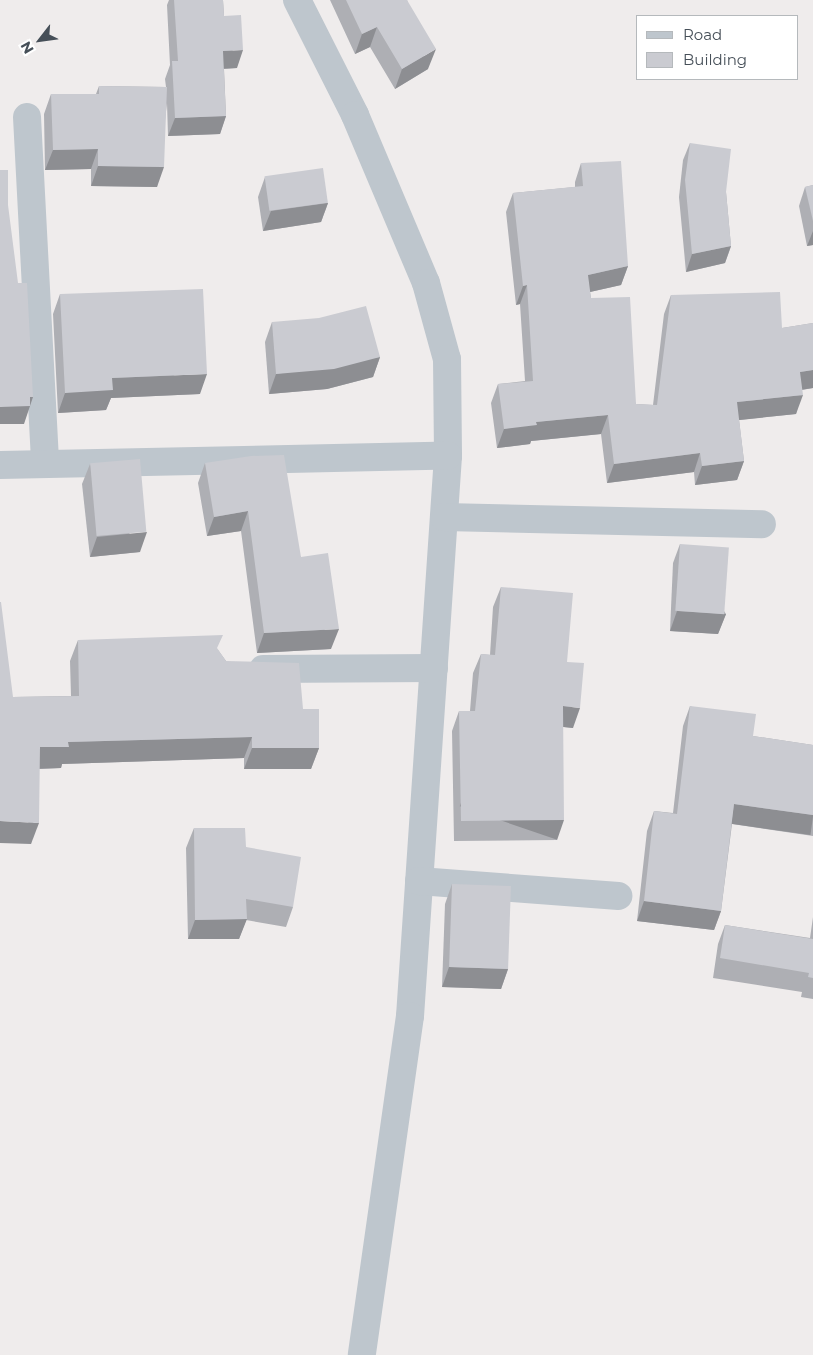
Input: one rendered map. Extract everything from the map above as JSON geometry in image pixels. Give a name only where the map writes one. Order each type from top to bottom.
[{"type":"street","points":[[297,0],[355,115],[426,282],[447,359],[448,456],[410,1016],[362,1355]]},
{"type":"street","points":[[27,117],[45,464]]},
{"type":"street","points":[[0,465],[448,456]]},
{"type":"street","points":[[444,517],[762,524]]},
{"type":"street","points":[[235,669],[434,668]]},
{"type":"street","points":[[419,881],[618,896]]},
{"type":"building","points":[[174,0],[223,0],[224,16],[241,15],[243,50],[223,51],[226,116],[175,118],[172,61],[178,61]]},
{"type":"building","points":[[346,0],[407,0],[436,49],[402,69],[377,27],[362,34]]},
{"type":"building","points":[[99,86],[167,87],[164,167],[98,166],[98,149],[53,150],[51,94],[99,94]]},
{"type":"building","points":[[690,143],[731,149],[726,192],[731,246],[692,254],[685,180]]},
{"type":"building","points":[[621,161],[628,266],[588,275],[591,298],[630,297],[636,404],[657,405],[671,295],[780,292],[782,328],[813,323],[813,370],[800,372],[803,395],[737,402],[744,461],[702,466],[700,453],[614,464],[608,415],[536,422],[537,425],[504,429],[498,384],[533,381],[527,285],[523,286],[513,193],[583,186],[581,163]]},
{"type":"building","points":[[323,168],[328,203],[269,211],[265,176]]},
{"type":"building","points":[[0,170],[8,170],[8,205],[18,283],[27,283],[33,397],[30,397],[30,406],[0,407]]},
{"type":"building","points":[[813,185],[813,221],[805,187]]},
{"type":"building","points":[[203,289],[207,374],[112,378],[113,390],[65,393],[60,294]]},
{"type":"building","points":[[366,306],[380,357],[334,369],[276,374],[272,322],[319,318]]},
{"type":"building","points":[[284,455],[301,557],[328,553],[339,629],[264,633],[248,511],[214,517],[205,463],[251,456]]},
{"type":"building","points":[[140,459],[146,532],[97,536],[90,463]]},
{"type":"building","points":[[680,544],[729,547],[724,614],[675,611]]},
{"type":"building","points":[[501,587],[573,593],[567,662],[584,663],[580,708],[563,706],[564,820],[461,821],[459,711],[475,711],[481,654],[495,655]]},
{"type":"building","points":[[0,602],[13,697],[79,696],[78,640],[223,635],[217,648],[226,661],[299,663],[303,709],[319,709],[319,748],[252,748],[252,737],[68,742],[69,747],[40,747],[39,823],[0,821]]},
{"type":"building","points":[[690,706],[756,714],[753,736],[813,745],[813,815],[734,804],[721,911],[644,901],[654,811],[677,814]]},
{"type":"building","points":[[194,828],[245,828],[246,847],[301,857],[293,907],[246,899],[247,919],[195,920]]},
{"type":"building","points":[[452,884],[511,886],[508,969],[449,967]]},
{"type":"building","points":[[725,925],[813,939],[813,978],[808,977],[809,973],[720,958]]}]
